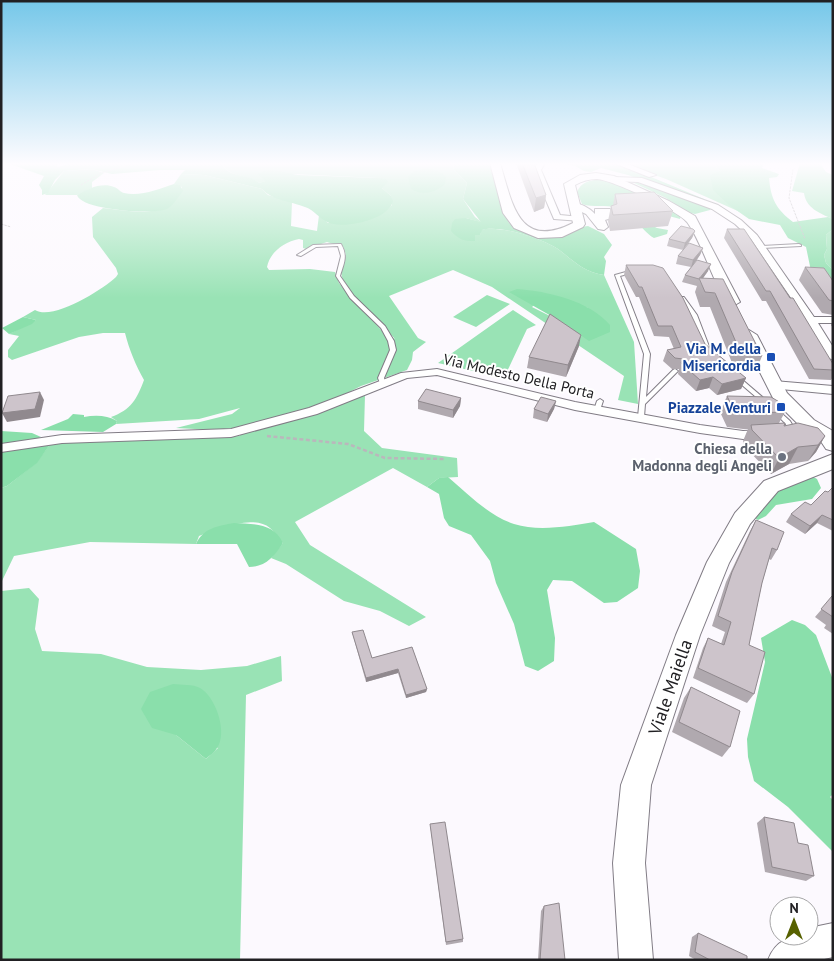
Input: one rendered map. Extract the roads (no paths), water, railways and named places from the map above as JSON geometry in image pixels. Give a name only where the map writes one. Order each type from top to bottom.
[{"type":"main road","points":[[508,208],[518,225],[538,234],[562,233],[579,224],[575,208]]},
{"type":"main road","points":[[673,208],[691,219],[780,396],[829,443]]},
{"type":"main road","name":"Viale Maiella","points":[[636,960],[629,863],[636,785],[688,635],[718,562],[742,520],[771,486],[829,443]]},
{"type":"main road","points":[[785,960],[810,944],[833,940]]},
{"type":"street","points":[[552,208],[556,217],[578,219]]},
{"type":"street","points":[[579,208],[589,212],[601,227],[604,227],[598,211],[607,210],[608,218]]},
{"type":"street","points":[[715,208],[738,222],[761,247],[811,320],[829,342],[833,357]]},
{"type":"street","points":[[811,320],[833,320]]},
{"type":"street","name":"Via Modesto Della Porta","points":[[1,448],[62,439],[231,433],[313,412],[382,382],[406,375],[437,372],[599,406],[641,417],[743,435],[794,433],[829,443]]},
{"type":"street","points":[[774,385],[833,390]]},
{"type":"lane","points":[[299,255],[322,245],[339,245],[344,258],[338,276],[352,297],[383,327],[391,341],[393,350],[384,370],[382,382]]},
{"type":"lane","points":[[761,247],[799,245]]},
{"type":"lane","points":[[638,271],[624,272],[617,275],[647,354],[641,417]]},
{"type":"lane","points":[[676,291],[694,315],[709,354]]},
{"type":"lane","points":[[642,404],[674,371]]},
{"type":"lane","points":[[730,373],[788,422],[794,433]]},
{"type":"place","name":"Via M. della Misericordia","points":[[771,357]]},
{"type":"place","name":"Piazzale Venturi","points":[[781,407]]},
{"type":"place","name":"Chiesa della Madonna degli Angeli","points":[[782,457]]}]
